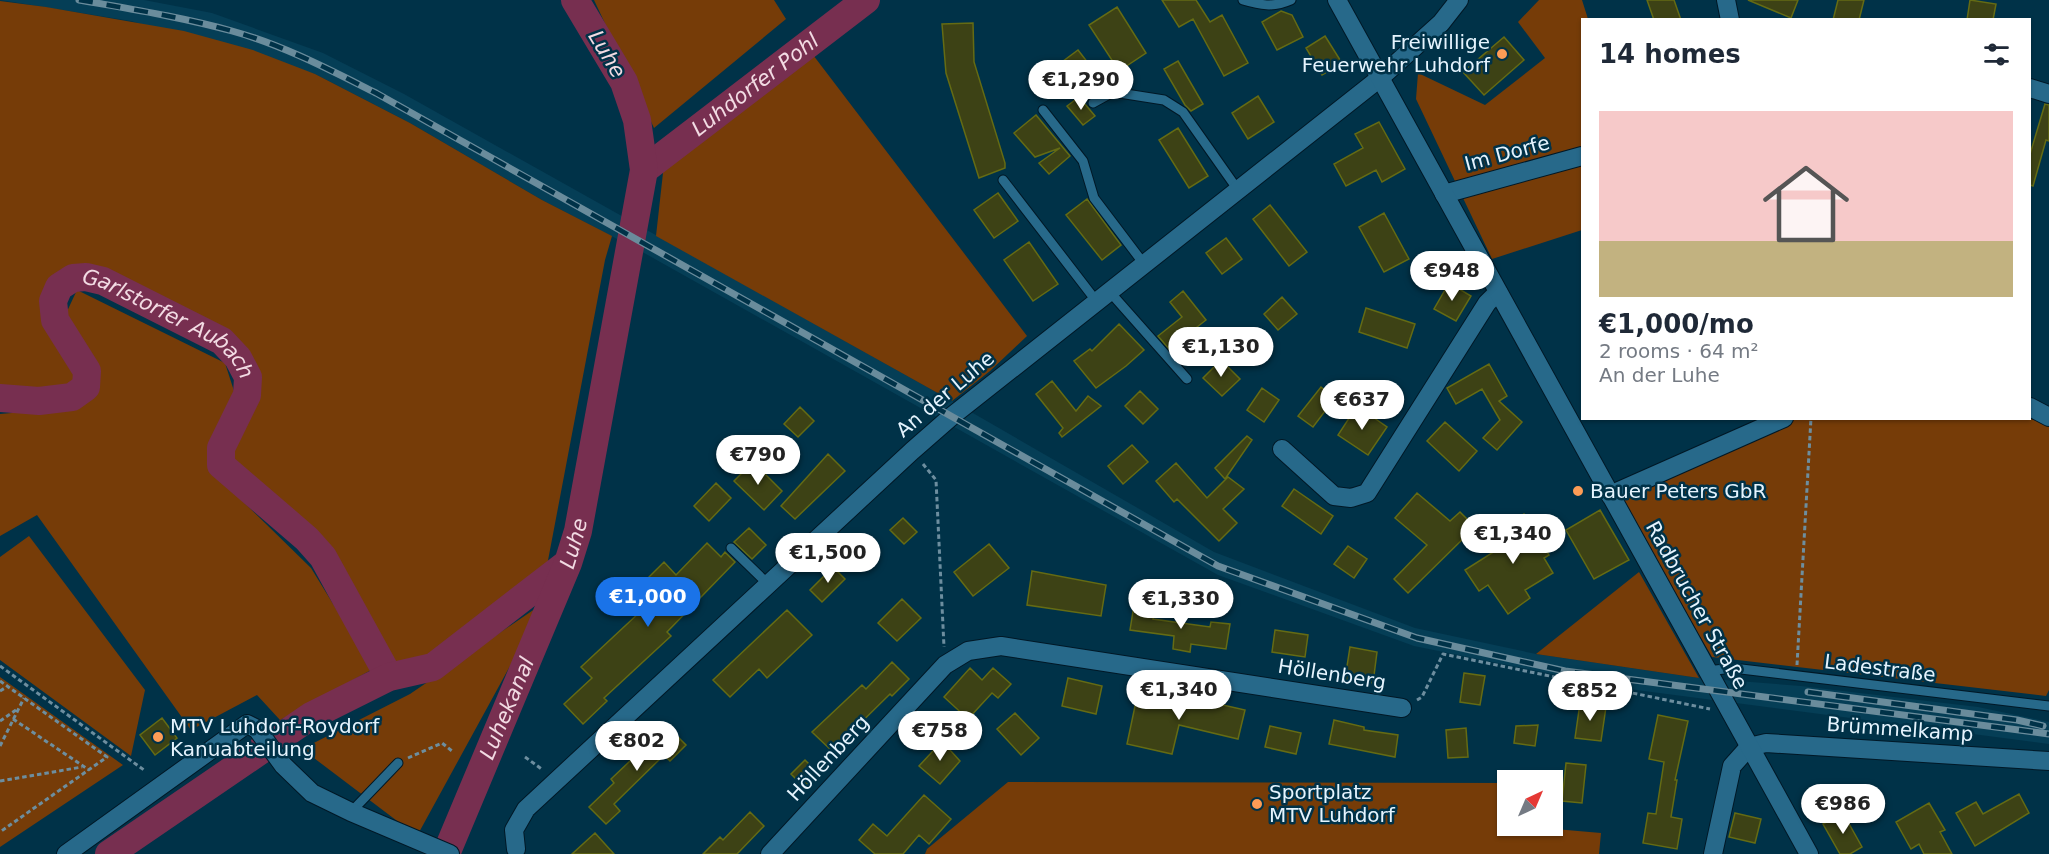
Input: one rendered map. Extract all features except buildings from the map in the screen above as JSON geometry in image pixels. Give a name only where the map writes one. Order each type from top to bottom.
[{"type":"street","name":"Radbrucher Straße","points":[[1337,0],[1809,854]]},
{"type":"street","name":"An der Luhe","points":[[512,852],[514,830],[526,809],[912,451],[952,416],[1380,78],[1441,22],[1459,0]]},
{"type":"street","points":[[1726,0],[1730,18]]},
{"type":"street","points":[[2031,88],[2049,94]]},
{"type":"street","name":"Im Dorfe","points":[[1444,194],[1581,156]]},
{"type":"street","points":[[1282,448],[1334,496],[1351,498],[1366,493],[1487,303],[1498,292]]},
{"type":"street","points":[[2031,408],[2049,417]]},
{"type":"street","points":[[1610,495],[1779,420]]},
{"type":"street","name":"Höllenberg","points":[[770,854],[945,665],[968,651],[1001,646],[1402,708]]},
{"type":"street","points":[[66,854],[247,724],[257,729],[283,765],[312,793],[450,854]]},
{"type":"street","name":"Brümmelkamp","points":[[1749,747],[1766,743],[2049,761]]},
{"type":"street","points":[[1713,854],[1732,766],[1749,747]]},
{"type":"lane","points":[[1243,0],[1262,6],[1273,6],[1291,0]]},
{"type":"lane","points":[[1093,103],[1113,92],[1164,100],[1183,112],[1238,190]]},
{"type":"lane","points":[[1043,110],[1083,161],[1094,198],[1144,264]]},
{"type":"lane","points":[[1003,180],[1103,296],[1187,379]]},
{"type":"lane","points":[[731,548],[768,584]]},
{"type":"lane","name":"Ladestraße","points":[[1707,670],[1733,668],[2049,706]]},
{"type":"lane","points":[[351,812],[398,763]]},
{"type":"path","points":[[1794,675],[1797,665],[1811,420]]},
{"type":"path","points":[[912,451],[936,480],[945,665]]},
{"type":"path","points":[[1402,708],[1422,697],[1443,654],[1731,713]]},
{"type":"path","points":[[0,666],[144,770]]},
{"type":"path","points":[[0,681],[107,757],[0,832]]},
{"type":"path","points":[[0,691],[8,686]]},
{"type":"path","points":[[0,746],[24,698]]},
{"type":"path","points":[[0,721],[18,708]]},
{"type":"path","points":[[13,719],[89,770]]},
{"type":"path","points":[[398,763],[442,742],[452,751]]},
{"type":"path","points":[[525,757],[539,766],[555,782]]},
{"type":"path","points":[[0,781],[84,766]]},
{"type":"shaded area","points":[[0,0],[144,0],[212,13],[323,53],[404,94],[952,401],[1214,552],[1415,628],[1536,654],[1699,678],[1801,686],[1978,707],[2049,722],[2049,744],[1621,688],[1414,646],[1218,575],[646,254],[542,200],[410,123],[315,74],[131,21]]},
{"type":"shaded area","points":[[594,0],[774,0],[786,19],[654,128]]},
{"type":"shaded area","points":[[1539,0],[1582,0],[1588,18],[1581,18],[1581,230],[1492,259],[1416,99],[1418,73],[1485,105],[1545,58],[1518,22]]},
{"type":"shaded area","points":[[0,1],[184,31],[253,50],[315,74],[410,123],[542,200],[612,236],[605,260],[546,571],[479,615],[437,653],[412,666],[389,664],[319,535],[233,471],[227,450],[255,389],[251,363],[230,339],[80,266],[60,270],[40,305],[82,373],[69,391],[0,391]]},
{"type":"shaded area","points":[[807,47],[1027,336],[990,371],[952,401],[656,236],[664,164]]},
{"type":"shaded area","points":[[77,290],[225,363],[234,391],[210,443],[210,463],[225,484],[311,568],[373,669],[280,720],[257,695],[191,730],[37,515],[0,536],[0,414],[81,407],[99,382],[63,320]]},
{"type":"shaded area","points":[[2031,419],[2049,426],[2049,690],[2046,696],[1712,657],[1618,496],[1793,420]]},
{"type":"shaded area","points":[[29,536],[145,690],[131,756],[0,660],[0,557]]},
{"type":"shaded area","points":[[1639,572],[1699,678],[1536,654]]},
{"type":"shaded area","points":[[545,602],[417,836],[302,749],[410,694]]},
{"type":"shaded area","points":[[0,677],[123,765],[0,847]]},
{"type":"shaded area","name":"Sportplatz MTV Luhdorf","points":[[1008,782],[1497,783],[1497,836],[1563,836],[1563,830],[1601,833],[1599,854],[925,854],[927,849]]},
{"type":"waterway","name":"Luhe","points":[[446,854],[568,563],[578,531],[644,170],[637,120],[624,82],[575,0]]},
{"type":"waterway","name":"Luhdorfer Pohl","points":[[644,170],[866,0]]},
{"type":"waterway","name":"Garlstorfer Aubach","points":[[0,398],[39,401],[72,397],[86,387],[87,371],[55,320],[53,301],[59,287],[73,278],[86,277],[103,281],[222,341],[238,358],[248,377],[247,395],[221,448],[221,465],[307,539],[323,557],[389,677]]},
{"type":"waterway","name":"Luhe","points":[[109,854],[311,716],[389,677],[433,667],[565,565]]},
{"type":"railway","points":[[79,0],[175,17],[232,31],[288,51],[376,93],[1218,566],[1417,638],[1565,671],[2049,734]]},
{"type":"railway","points":[[1808,692],[2017,720],[2043,726]]},
{"type":"place","name":"Freiwillige Feuerwehr Luhdorf","points":[[1502,54]]},
{"type":"place","name":"Bauer Peters GbR","points":[[1578,491]]},
{"type":"place","name":"MTV Luhdorf-Roydorf Kanuabteilung","points":[[158,737]]},
{"type":"place","name":"Sportplatz MTV Luhdorf","points":[[1257,804]]},
{"type":"water label","name":"Luhekanal","points":[[507,709]]}]
